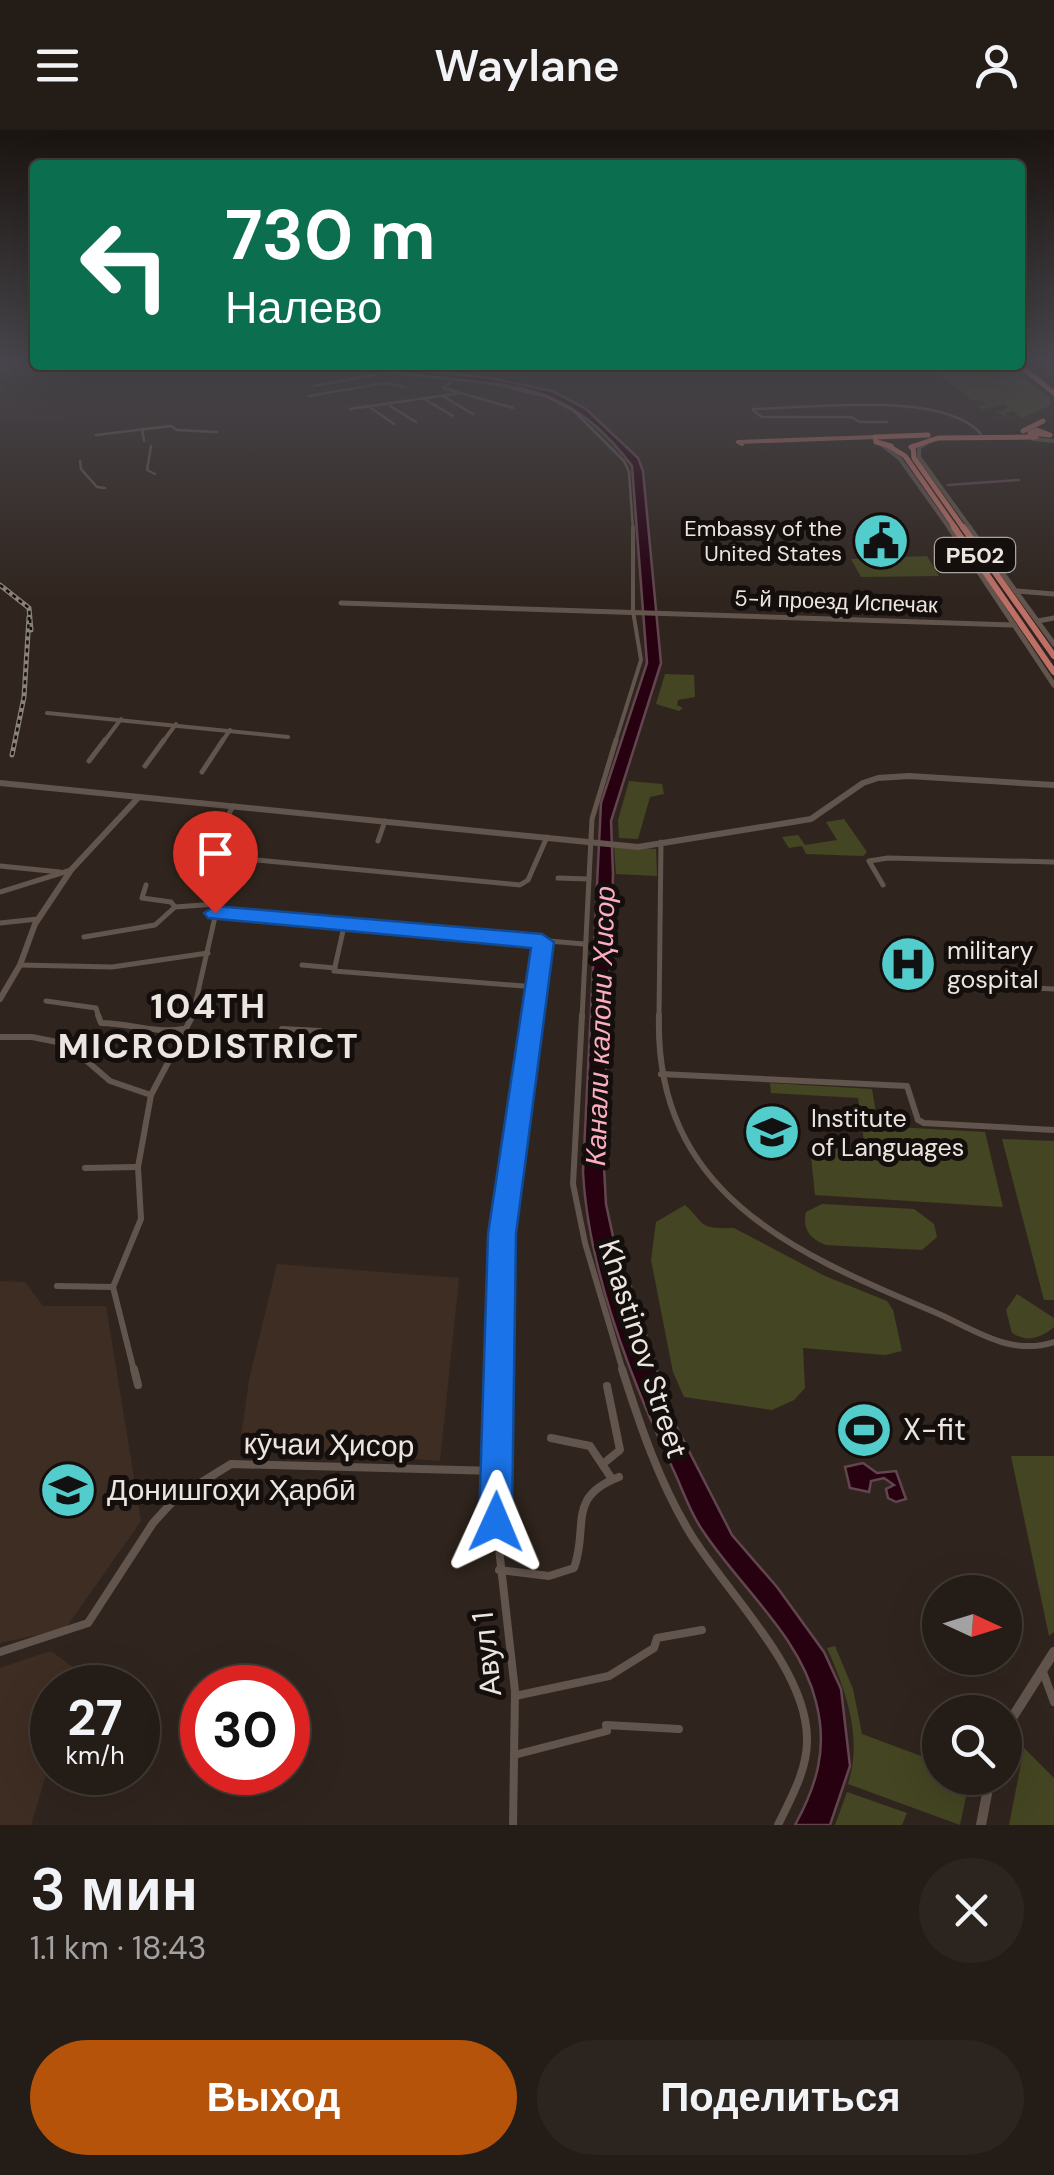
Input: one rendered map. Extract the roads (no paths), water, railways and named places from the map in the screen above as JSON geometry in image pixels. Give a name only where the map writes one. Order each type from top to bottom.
[{"type":"highway","points":[[876,441],[889,446],[913,446],[921,441]]},
{"type":"highway","name":"РБ02","points":[[889,446],[905,456],[989,576],[1014,621],[1052,659]]},
{"type":"highway","name":"РБ02","points":[[913,446],[912,454],[1029,615],[1052,659],[1054,672]]},
{"type":"highway","points":[[922,468],[934,476]]},
{"type":"highway","points":[[986,586],[989,576]]},
{"type":"highway","points":[[998,576],[1009,580]]},
{"type":"highway","points":[[1004,612],[1014,621]]},
{"type":"main road","points":[[786,441],[766,442],[880,444]]},
{"type":"street","name":"Khastinov Street","points":[[604,441],[624,461],[629,472],[642,660],[595,808],[590,842],[572,1184],[577,1220],[622,1371],[655,1464],[688,1530],[787,1677],[806,1725],[804,1771],[778,1825]]},
{"type":"street","points":[[963,441],[923,445],[917,452],[1026,602],[1029,615],[1054,644]]},
{"type":"street","points":[[880,444],[900,459],[1004,612]]},
{"type":"street","points":[[151,446],[146,470],[155,474]]},
{"type":"street","points":[[80,461],[81,469],[97,487],[105,488]]},
{"type":"street","points":[[1016,590],[1054,595]]},
{"type":"street","points":[[1026,602],[1054,595]]},
{"type":"street","name":"5-й проезд Испечак","points":[[341,602],[1014,621]]},
{"type":"street","points":[[1038,621],[1054,618]]},
{"type":"street","points":[[1014,621],[1054,685]]},
{"type":"street","points":[[47,714],[288,736]]},
{"type":"street","points":[[90,761],[121,719]]},
{"type":"street","points":[[145,766],[176,724]]},
{"type":"street","points":[[202,772],[230,730]]},
{"type":"street","points":[[0,783],[620,845],[812,819],[851,790],[878,778],[909,776],[1054,785]]},
{"type":"street","points":[[0,999],[67,871],[139,797]]},
{"type":"street","points":[[138,1385],[113,1287],[141,1219],[138,1167],[152,1095],[197,1008],[220,866],[214,856],[214,842],[233,806]]},
{"type":"street","points":[[378,841],[386,822]]},
{"type":"street","points":[[214,856],[520,885],[528,880],[547,838]]},
{"type":"street","points":[[661,842],[661,1074],[676,1121],[714,1184],[792,1250],[833,1272],[948,1317],[1010,1347],[1022,1350],[1054,1342]]},
{"type":"street","points":[[883,884],[869,862],[888,858],[1054,862]]},
{"type":"street","points":[[0,866],[67,871]]},
{"type":"street","points":[[0,892],[67,871]]},
{"type":"street","points":[[558,878],[589,880]]},
{"type":"street","points":[[146,885],[142,898],[171,902],[175,907]]},
{"type":"street","points":[[84,937],[155,925],[175,907],[216,904]]},
{"type":"street","points":[[215,913],[584,944]]},
{"type":"street","points":[[0,924],[38,920]]},
{"type":"street","points":[[345,922],[334,971],[536,987]]},
{"type":"street","name":"Авул 1","points":[[513,1825],[515,1696],[499,1570],[496,1471],[502,1234],[542,942]]},
{"type":"street","points":[[20,965],[112,967],[208,953]]},
{"type":"street","points":[[302,965],[335,968]]},
{"type":"street","points":[[1034,988],[1054,990]]},
{"type":"street","points":[[46,1001],[96,1008],[102,1023],[131,1023],[169,1032],[186,1028]]},
{"type":"street","points":[[282,1029],[320,1031]]},
{"type":"street","points":[[0,1036],[32,1036],[67,1044],[110,1081],[152,1095]]},
{"type":"street","points":[[661,1074],[907,1086],[918,1120],[924,1123],[1054,1130]]},
{"type":"street","points":[[85,1168],[138,1167]]},
{"type":"street","points":[[56,1286],[113,1287]]},
{"type":"street","points":[[604,1463],[620,1450],[607,1386]]},
{"type":"street","points":[[499,1570],[549,1576],[574,1568],[581,1508],[599,1484],[616,1478],[588,1442],[551,1438]]},
{"type":"street","name":"кӯчаи Ҳисор","points":[[0,1652],[88,1623],[153,1522],[176,1498],[232,1464],[496,1471]]},
{"type":"street","points":[[515,1696],[609,1676],[654,1648],[657,1638],[702,1630]]},
{"type":"street","points":[[1022,1698],[1054,1652]]},
{"type":"street","points":[[1042,1669],[1054,1702]]},
{"type":"street","points":[[516,1754],[607,1731],[606,1724],[679,1729]]},
{"type":"street","points":[[980,1825],[986,1795]]},
{"type":"water","name":"Канали калони Ҳисор","points":[[610,441],[620,441],[638,458],[643,471],[661,663],[611,821],[613,874],[603,1148],[606,1204],[619,1264],[631,1287],[672,1418],[732,1535],[777,1587],[824,1652],[841,1689],[850,1766],[830,1825],[795,1825],[814,1781],[820,1751],[819,1719],[808,1678],[783,1633],[690,1509],[614,1324],[587,1209],[583,1172],[601,803],[647,663],[632,466]]},
{"type":"water","points":[[863,1463],[877,1473],[896,1471],[906,1499],[896,1502],[888,1498],[886,1489],[894,1485],[884,1478],[871,1481],[869,1492],[850,1488],[845,1467]]},
{"type":"waterway","points":[[948,485],[1019,480]]},
{"type":"railway","points":[[0,585],[29,608],[31,630]]},
{"type":"railway","points":[[12,755],[24,697],[29,617]]},
{"type":"place","name":"Embassy of the United States","points":[[881,541]]},
{"type":"place","name":"military gospital","points":[[908,964]]},
{"type":"place","name":"Institute of Languages","points":[[772,1132]]},
{"type":"place","name":"X-fit","points":[[864,1430]]},
{"type":"place","name":"Донишгоҳи Ҳарбӣ","points":[[68,1490]]},
{"type":"district","name":"104TH MICRODISTRICT","points":[[209,1026]]}]
